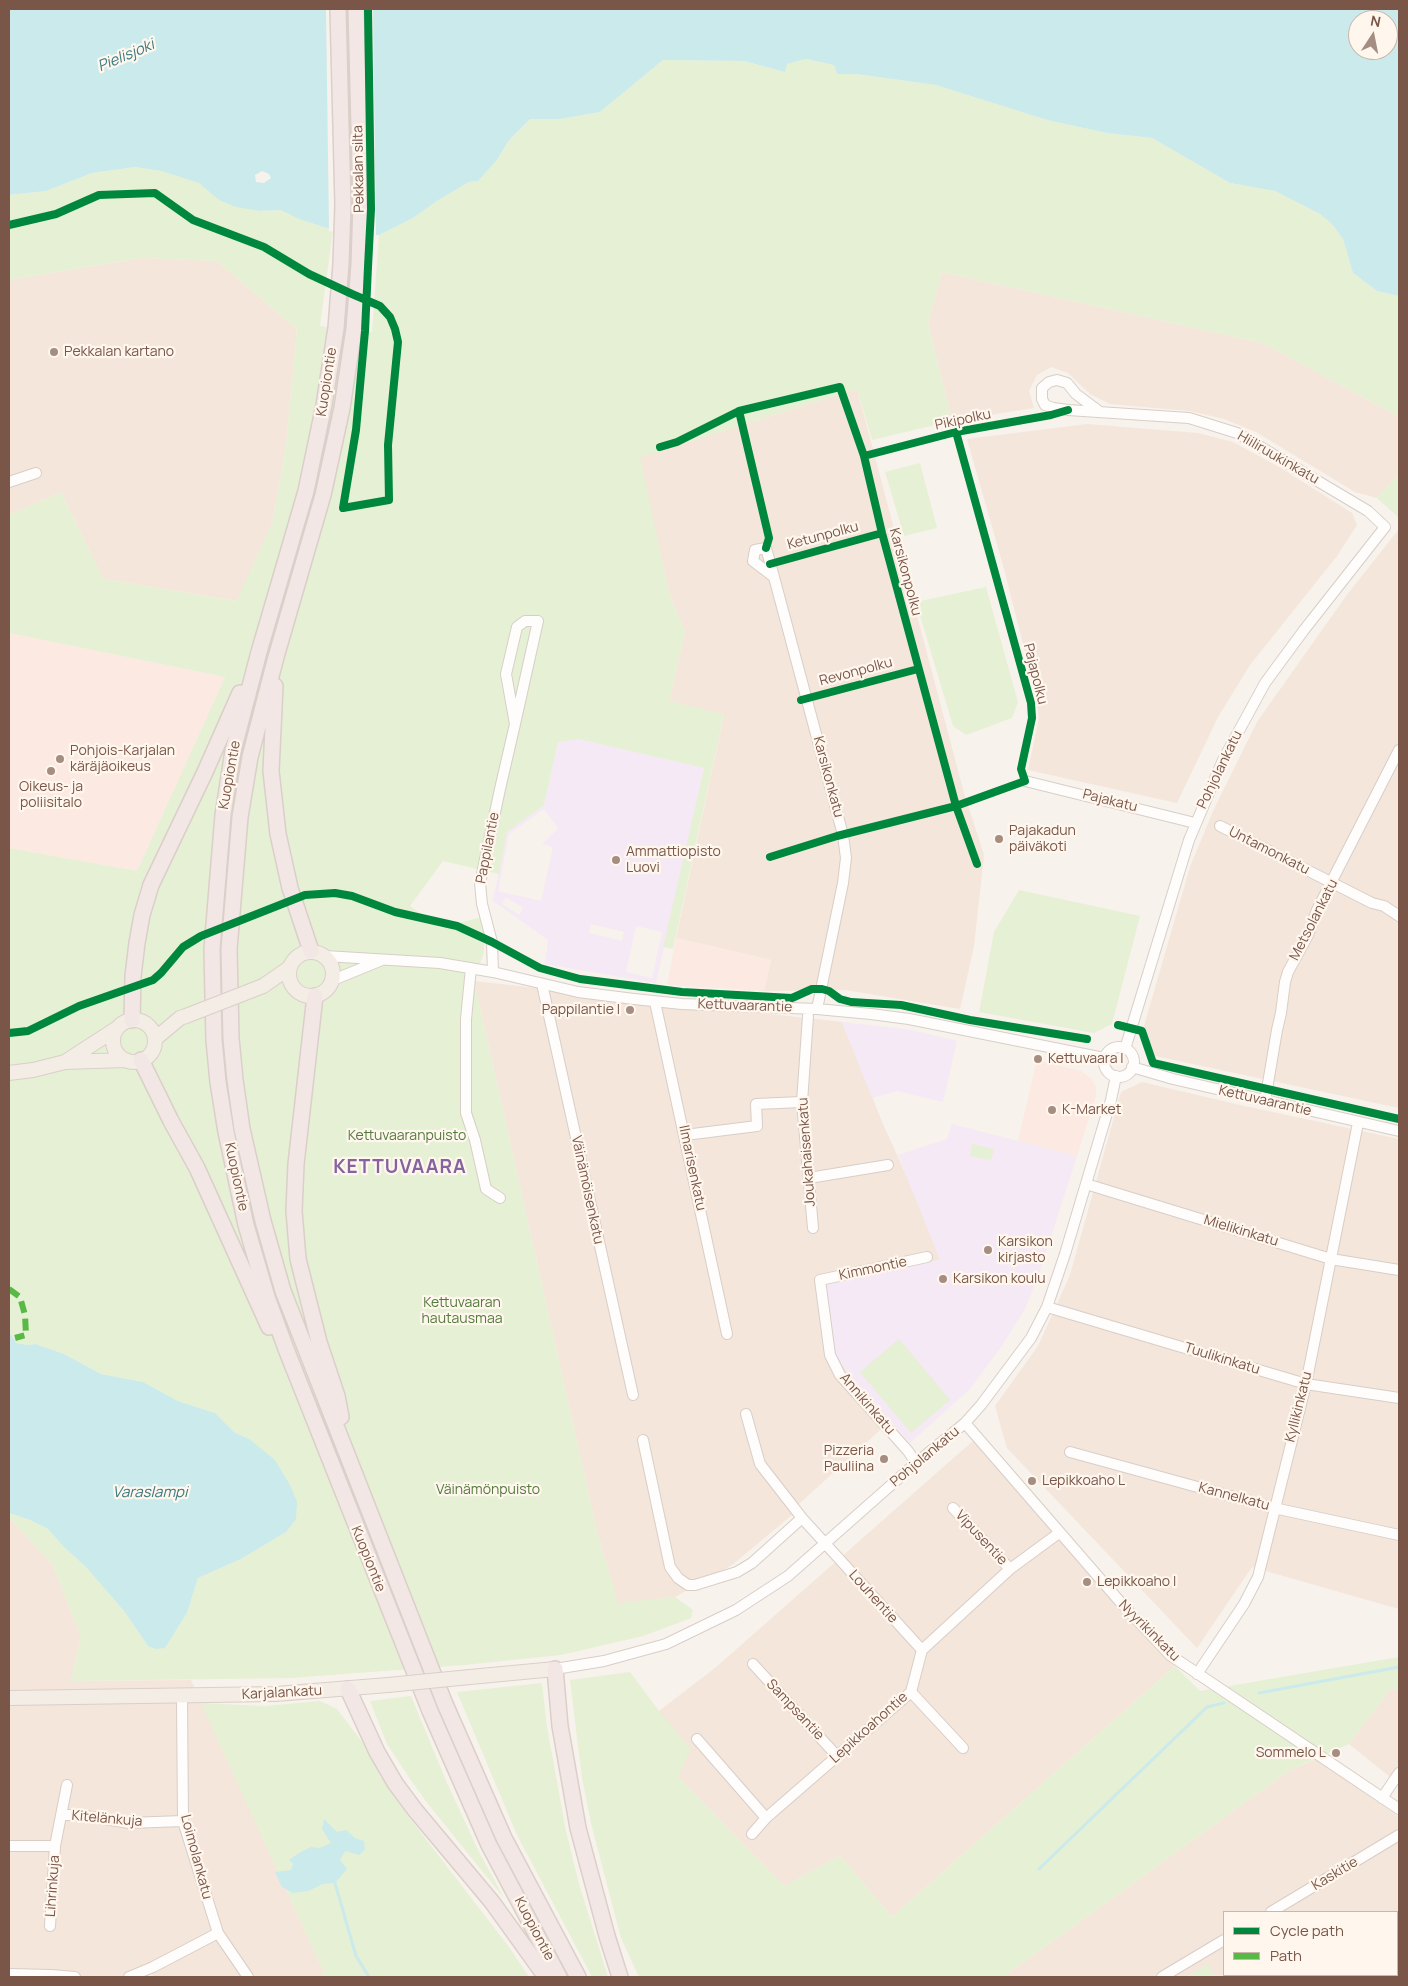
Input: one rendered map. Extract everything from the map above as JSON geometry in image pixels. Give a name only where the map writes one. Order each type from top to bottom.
[{"type":"highway","name":"Pekkalan silta","points":[[336,328],[343,205],[338,9]]},
{"type":"highway","name":"Pekkalan silta","points":[[354,329],[361,205],[356,9]]},
{"type":"highway","name":"Kuopiontie","points":[[336,328],[321,422],[306,490],[232,752],[223,814],[212,949],[214,1040],[218,1082],[226,1132],[246,1225],[267,1297],[314,1421],[434,1720],[489,1845],[559,1977]]},
{"type":"highway","name":"Kuopiontie","points":[[354,329],[342,408],[323,495],[276,657],[250,757],[240,817],[229,949],[231,1038],[235,1080],[242,1129],[262,1221],[283,1291],[445,1704],[496,1820],[578,1977]]},
{"type":"highway","points":[[139,1021],[133,976],[142,914],[151,885],[259,652]]},
{"type":"highway","points":[[276,657],[271,771],[278,834],[290,888],[318,953]]},
{"type":"highway","points":[[315,996],[296,1164],[294,1211],[298,1258],[319,1342],[336,1396],[350,1460]]},
{"type":"highway","points":[[134,1060],[197,1168],[248,1282],[314,1421]]},
{"type":"highway","points":[[555,1669],[560,1726],[578,1828],[620,1977]]},
{"type":"highway","points":[[348,1689],[377,1752],[395,1783],[415,1810],[492,1902],[546,1977]]},
{"type":"main road","points":[[155,1039],[184,1017],[263,986],[289,968],[297,956],[318,953],[333,967],[333,980],[326,991],[315,996],[302,995],[293,987],[290,981],[289,968]]},
{"type":"main road","points":[[263,986],[293,987]]},
{"type":"main road","points":[[134,1060],[117,1053],[114,1048],[114,1035],[120,1024],[184,1017]]},
{"type":"main road","points":[[9,1073],[33,1070],[65,1062],[134,1060],[152,1052],[155,1039],[154,1033],[139,1021]]},
{"type":"main road","points":[[65,1062],[116,1030]]},
{"type":"main road","name":"Karjalankatu","points":[[9,1698],[182,1697],[318,1692],[555,1669]]},
{"type":"street","name":"Hiiliruukinkatu","points":[[1100,412],[1076,394],[1067,383],[1057,380],[1049,382],[1042,388],[1042,399],[1045,405],[1068,410],[1189,418],[1237,433],[1368,511],[1385,527]]},
{"type":"street","points":[[9,482],[36,473]]},
{"type":"street","name":"Pohjolankatu","points":[[1125,1049],[1195,822],[1223,760],[1265,683],[1385,527]]},
{"type":"street","name":"Karsikonkatu","points":[[774,577],[843,835],[846,858],[843,883],[818,1009]]},
{"type":"street","name":"Pappilantie","points":[[493,972],[492,942],[482,904],[480,883],[538,621],[525,621],[517,627],[506,674],[515,724]]},
{"type":"street","name":"Metsolankatu","points":[[1265,1101],[1286,977],[1308,935],[1314,915],[1333,883],[1399,750]]},
{"type":"street","name":"Pajakatu","points":[[1026,781],[1195,822]]},
{"type":"street","name":"Untamonkatu","points":[[1220,826],[1372,903],[1384,906],[1399,916]]},
{"type":"street","name":"Kettuvaarantie","points":[[318,953],[429,962],[471,968],[542,984],[655,1002],[818,1009],[909,1020],[1104,1058]]},
{"type":"street","name":"Kettuvaarantie","points":[[333,980],[385,959]]},
{"type":"street","points":[[471,968],[466,1019],[466,1113],[475,1140],[486,1189],[500,1198]]},
{"type":"street","name":"Väinämöisenkatu","points":[[542,984],[633,1395]]},
{"type":"street","name":"Ilmarisenkatu","points":[[655,1002],[727,1334]]},
{"type":"street","name":"Joukahaisenkatu","points":[[808,1016],[802,1102],[813,1228]]},
{"type":"street","points":[[1112,1049],[1125,1049],[1131,1054],[1132,1067],[1126,1075],[1116,1076],[1106,1070],[1104,1058],[1112,1049]]},
{"type":"street","name":"Kettuvaarantie","points":[[1132,1067],[1173,1079],[1399,1131]]},
{"type":"street","name":"Pohjolankatu","points":[[555,1669],[604,1660],[666,1644],[736,1610],[788,1576],[916,1463],[965,1423],[981,1405],[1031,1338],[1047,1307],[1086,1184],[1111,1100],[1116,1076]]},
{"type":"street","points":[[684,1135],[757,1126],[756,1104],[802,1102]]},
{"type":"street","name":"Kyllikinkatu","points":[[1197,1674],[1252,1591],[1258,1577],[1306,1384],[1358,1123]]},
{"type":"street","points":[[809,1178],[888,1165]]},
{"type":"street","name":"Mielikinkatu","points":[[1086,1184],[1331,1259],[1399,1270]]},
{"type":"street","name":"Kimmontie","points":[[820,1280],[927,1257]]},
{"type":"street","name":"Annikinkatu","points":[[820,1280],[830,1355],[840,1375],[908,1451],[916,1463]]},
{"type":"street","name":"Tuulikinkatu","points":[[1047,1307],[1306,1384],[1399,1398]]},
{"type":"street","name":"Louhentie","points":[[746,1414],[760,1464],[802,1518],[922,1650]]},
{"type":"street","name":"Nyyrikinkatu","points":[[965,1423],[1122,1604],[1170,1655],[1399,1809]]},
{"type":"street","points":[[643,1440],[670,1567],[678,1578],[688,1584],[695,1585],[737,1572],[752,1563],[802,1518]]},
{"type":"street","name":"Kannelkatu","points":[[1070,1452],[1274,1508],[1399,1535]]},
{"type":"street","name":"Vipusentie","points":[[953,1508],[1010,1569]]},
{"type":"street","points":[[922,1650],[1010,1569],[1059,1532]]},
{"type":"street","name":"Lepikkoahontie","points":[[752,1834],[766,1818],[911,1692],[922,1650]]},
{"type":"street","name":"Sampsantie","points":[[753,1664],[831,1747],[837,1756]]},
{"type":"street","points":[[911,1692],[963,1748]]},
{"type":"street","name":"Loimolankatu","points":[[182,1697],[184,1821],[218,1933],[248,1977]]},
{"type":"street","points":[[696,1739],[766,1818]]},
{"type":"street","points":[[1382,1798],[1399,1773]]},
{"type":"street","name":"Lihrinkuja","points":[[50,1926],[56,1846],[67,1785]]},
{"type":"street","name":"Kitelänkuja","points":[[61,1815],[80,1814],[129,1824],[184,1821]]},
{"type":"street","name":"Kaskitie","points":[[1273,1911],[1399,1835]]},
{"type":"street","points":[[9,1846],[56,1846]]},
{"type":"street","points":[[128,1977],[153,1967],[218,1933]]},
{"type":"street","points":[[1162,1977],[1223,1941]]},
{"type":"street","points":[[9,1974],[75,1977]]},
{"type":"shaded area","points":[[141,258],[217,261],[297,329],[286,445],[272,524],[237,601],[103,579],[61,492],[11,514],[9,510],[9,285],[13,279]]},
{"type":"shaded area","points":[[942,272],[1263,343],[1396,415],[1399,419],[1399,474],[1377,498],[1355,492],[1256,432],[1224,419],[1190,411],[1110,404],[1090,394],[1068,373],[1051,367],[1037,375],[1029,391],[1034,408],[952,421],[928,323]]},
{"type":"shaded area","points":[[857,389],[964,793],[984,855],[974,946],[960,1009],[845,990],[764,991],[771,960],[676,938],[724,715],[669,701],[685,632],[669,593],[639,457]]},
{"type":"shaded area","points":[[1087,424],[1198,433],[1233,442],[1281,468],[1352,513],[1357,525],[1337,556],[1250,665],[1218,717],[1177,803],[1028,770],[1039,718],[1036,695],[1004,569],[967,439]]},
{"type":"shaded area","points":[[1399,529],[1399,1108],[1155,1056],[1144,1026],[1190,867],[1214,809],[1257,722],[1346,596]]},
{"type":"shaded area","points":[[9,633],[225,677],[137,871],[9,848]]},
{"type":"shaded area","name":"Ammattiopisto Luovi","points":[[578,739],[704,768],[656,983],[545,964],[548,940],[493,901],[507,832],[544,805],[558,742]],"holes":[[[544,809],[558,828],[542,844],[553,847],[541,901],[498,891],[509,834]],[[506,897],[523,908],[519,915],[502,904]],[[591,924],[624,932],[622,941],[589,933]],[[636,926],[662,932],[652,978],[626,972]]]},
{"type":"shaded area","points":[[676,938],[771,960],[764,991],[667,985]]},
{"type":"shaded area","points":[[474,981],[842,1022],[883,1124],[924,1215],[940,1260],[826,1284],[846,1371],[890,1421],[799,1504],[792,1515],[732,1565],[675,1597],[618,1604],[597,1531]]},
{"type":"shaded area","points":[[842,1022],[912,1030],[957,1041],[943,1102],[898,1091],[872,1098]]},
{"type":"shaded area","points":[[1037,1060],[1081,1071],[1091,1078],[1096,1087],[1096,1096],[1077,1156],[1018,1141]]},
{"type":"shaded area","points":[[1142,1082],[1399,1139],[1399,1609],[1252,1567],[1197,1648],[1007,1448],[995,1406],[1038,1346],[1070,1275],[1121,1092]]},
{"type":"shaded area","name":"Karsikon koulu","points":[[952,1124],[1077,1156],[1039,1274],[1025,1309],[1001,1347],[970,1389],[910,1443],[846,1371],[838,1359],[835,1350],[826,1284],[940,1260],[898,1155],[947,1139]]},
{"type":"shaded area","points":[[974,1440],[1175,1666],[892,1917],[840,1856],[784,1886],[678,1777],[659,1711],[715,1668]]},
{"type":"shaded area","points":[[9,1518],[52,1563],[81,1637],[71,1681],[191,1680],[326,1977],[154,1977],[150,1970],[135,1977],[9,1976]]},
{"type":"shaded area","points":[[1391,1688],[1399,1690],[1399,1784],[1349,1744]]},
{"type":"shaded area","points":[[1316,1759],[1399,1817],[1399,1977],[1215,1977],[1208,1965],[1187,1977],[1003,1977],[1290,1770]]},
{"type":"green space","points":[[806,59],[834,65],[837,74],[856,74],[936,85],[1047,120],[1107,133],[1152,138],[1230,183],[1275,191],[1320,214],[1332,224],[1343,239],[1353,273],[1377,291],[1399,296],[1399,419],[1396,415],[1263,343],[942,272],[928,323],[952,421],[872,440],[857,389],[640,457],[669,593],[685,632],[669,701],[724,714],[673,949],[663,947],[704,768],[578,739],[558,742],[544,805],[507,832],[499,874],[443,861],[410,906],[441,928],[485,916],[484,952],[474,981],[597,1531],[618,1603],[675,1597],[693,1610],[691,1618],[643,1636],[561,1655],[464,1665],[291,1678],[71,1681],[81,1637],[52,1563],[9,1518],[9,1513],[48,1529],[86,1567],[124,1611],[148,1646],[165,1648],[187,1613],[198,1578],[241,1559],[286,1532],[249,1439],[234,1432],[215,1413],[178,1401],[143,1382],[101,1374],[64,1354],[36,1344],[16,1343],[9,1331],[9,848],[137,871],[225,677],[9,633],[9,510],[11,514],[61,492],[103,579],[236,601],[272,524],[286,445],[297,329],[217,261],[140,258],[13,279],[9,285],[9,195],[46,191],[92,173],[135,167],[161,171],[200,183],[219,200],[260,211],[282,210],[299,219],[333,230],[320,326],[372,332],[379,235],[413,218],[469,182],[478,181],[497,160],[509,140],[530,119],[560,119],[600,112],[663,60],[744,61],[785,72],[786,64]]},
{"type":"green space","points":[[920,463],[937,528],[904,536],[885,472]]},
{"type":"green space","points":[[1399,474],[1399,518],[1377,498]]},
{"type":"green space","points":[[986,587],[1018,702],[1012,718],[966,735],[953,726],[916,602]]},
{"type":"green space","points":[[1019,890],[1140,916],[1112,1024],[1094,1033],[979,1012],[994,932]]},
{"type":"green space","points":[[972,1144],[994,1149],[991,1160],[970,1156]]},
{"type":"green space","points":[[899,1339],[950,1400],[911,1433],[860,1372]]},
{"type":"green space","points":[[1399,1657],[1399,1690],[1391,1688],[1349,1744],[1290,1770],[1003,1977],[639,1977],[621,1938],[591,1823],[582,1778],[570,1680],[630,1672],[691,1749],[678,1777],[784,1886],[840,1856],[892,1917],[1175,1666],[1200,1691]]},
{"type":"green space","points":[[542,1683],[547,1727],[566,1831],[579,1884],[608,1977],[592,1977],[517,1835],[457,1692]]},
{"type":"green space","points":[[411,1696],[447,1783],[479,1852],[504,1898],[428,1804],[387,1744],[370,1701]]},
{"type":"green space","points":[[320,1701],[337,1709],[363,1743],[382,1779],[408,1816],[509,1947],[529,1977],[326,1977],[201,1703],[265,1706]]},
{"type":"green space","points":[[1208,1964],[1215,1977],[1187,1977]]},
{"type":"water","name":"Pielisjoki","points":[[9,9],[1399,9],[1399,296],[1377,291],[1353,273],[1343,239],[1332,224],[1320,214],[1275,191],[1230,183],[1152,138],[1107,133],[1047,120],[936,85],[856,74],[837,74],[834,65],[806,59],[787,64],[785,72],[744,61],[663,60],[600,112],[560,119],[530,119],[509,140],[497,160],[478,181],[469,182],[413,218],[379,235],[361,235],[333,230],[299,219],[281,210],[260,211],[236,207],[219,200],[199,183],[161,171],[135,167],[92,173],[46,191],[9,195]],"holes":[[[262,171],[269,174],[271,178],[264,183],[256,182],[255,175]]]},
{"type":"water","name":"Varaslampi","points":[[9,1331],[16,1343],[36,1344],[64,1354],[101,1374],[143,1382],[178,1401],[215,1413],[234,1432],[249,1439],[275,1460],[290,1485],[297,1502],[296,1519],[286,1532],[241,1559],[198,1578],[187,1613],[165,1648],[156,1649],[148,1646],[124,1611],[86,1567],[48,1529],[9,1513]]},
{"type":"water","points":[[324,1819],[337,1832],[346,1830],[355,1838],[364,1841],[365,1849],[359,1855],[345,1851],[340,1860],[347,1869],[335,1883],[323,1884],[308,1891],[293,1893],[282,1887],[275,1872],[291,1870],[293,1864],[289,1860],[299,1853],[311,1847],[320,1848],[331,1843],[322,1829]]},
{"type":"pier","points":[[326,9],[346,9],[349,235],[329,231]]},
{"type":"pier","points":[[350,9],[373,9],[376,238],[352,236]]},
{"type":"waterway","points":[[1259,1693],[1399,1667]]},
{"type":"waterway","points":[[1039,1869],[1207,1707],[1224,1703]]},
{"type":"waterway","points":[[335,1883],[356,1956],[369,1977]]},
{"type":"marked path","points":[[9,1289],[20,1297],[25,1315],[26,1335],[15,1338]]},
{"type":"cycle path","points":[[9,225],[56,214],[99,195],[155,193],[193,220],[264,247],[309,274],[352,294],[380,306],[390,317],[398,342],[388,445],[389,500],[343,508],[356,430],[365,331],[368,267],[371,209],[368,9]]},
{"type":"cycle path","name":"Karsikonpolku","points":[[660,447],[677,442],[739,411],[840,387],[864,456],[882,533],[956,806],[977,864]]},
{"type":"cycle path","name":"Pikipolku","points":[[864,456],[956,432],[1051,415],[1068,410]]},
{"type":"cycle path","points":[[739,411],[769,538],[766,548]]},
{"type":"cycle path","name":"Pikipolku","points":[[770,857],[837,836],[956,806],[1025,781],[1021,769],[1032,718],[1031,703],[956,432]]},
{"type":"cycle path","name":"Ketunpolku","points":[[770,564],[882,533]]},
{"type":"cycle path","name":"Revonpolku","points":[[801,700],[918,669]]},
{"type":"cycle path","points":[[9,1033],[28,1031],[79,1006],[153,980],[183,947],[201,936],[305,895],[335,893],[352,896],[395,912],[457,926],[492,942],[540,968],[580,979],[682,992],[792,998],[812,989],[822,989],[829,991],[840,999],[851,1002],[901,1005],[970,1020],[1087,1039]]},
{"type":"cycle path","points":[[1118,1025],[1142,1031],[1153,1063],[1399,1119]]},
{"type":"place","name":"Pekkalan kartano","points":[[54,352]]},
{"type":"place","name":"Pohjois-Karjalan käräjäoikeus","points":[[60,759]]},
{"type":"place","name":"Oikeus- ja poliisitalo","points":[[51,771]]},
{"type":"place","name":"Pajakadun päiväkoti","points":[[999,839]]},
{"type":"place","name":"Ammattiopisto Luovi","points":[[616,860]]},
{"type":"place","name":"Pappilantie I","points":[[630,1010]]},
{"type":"place","name":"Kettuvaara I","points":[[1038,1059]]},
{"type":"place","name":"K-Market","points":[[1052,1110]]},
{"type":"place","name":"Karsikon kirjasto","points":[[988,1250]]},
{"type":"place","name":"Karsikon koulu","points":[[943,1279]]},
{"type":"place","name":"Pizzeria Pauliina","points":[[884,1459]]},
{"type":"place","name":"Lepikkoaho L","points":[[1032,1481]]},
{"type":"place","name":"Lepikkoaho I","points":[[1087,1582]]},
{"type":"place","name":"Sommelo L","points":[[1336,1753]]},
{"type":"district","name":"KETTUVAARA","points":[[400,1168]]},
{"type":"park label","name":"Kettuvaaranpuisto","points":[[407,1136]]},
{"type":"park label","name":"Kettuvaaran hautausmaa","points":[[462,1312]]},
{"type":"park label","name":"Väinämönpuisto","points":[[488,1490]]}]
